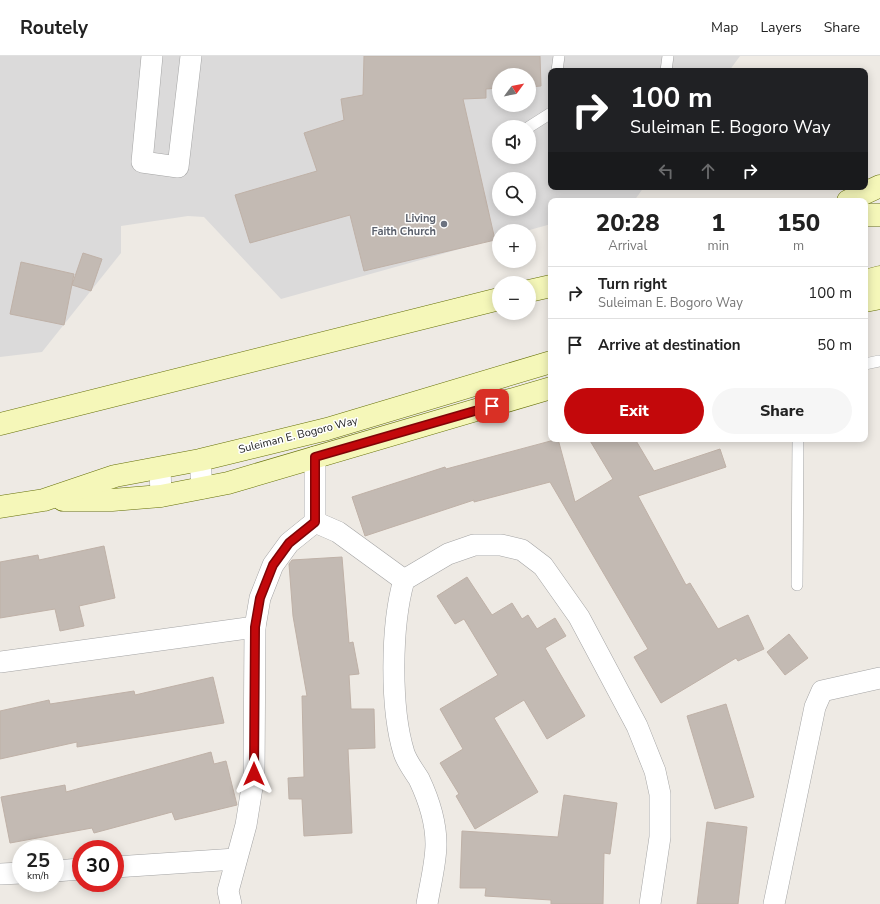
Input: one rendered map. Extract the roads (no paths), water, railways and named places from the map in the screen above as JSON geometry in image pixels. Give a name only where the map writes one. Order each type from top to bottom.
[{"type":"street","points":[[152,56],[142,162],[178,167],[191,56]]},
{"type":"street","points":[[854,198],[880,186]]},
{"type":"street","points":[[868,215],[880,215]]},
{"type":"street","points":[[868,280],[880,277]]},
{"type":"street","points":[[536,289],[548,287]]},
{"type":"street","points":[[868,300],[880,298]]},
{"type":"street","points":[[0,424],[492,301]]},
{"type":"street","name":"Suleiman E. Bogoro Way","points":[[44,500],[115,476],[200,460],[327,429],[548,363]]},
{"type":"street","name":"Suleiman E. Bogoro Way","points":[[0,507],[44,500],[112,500],[161,496],[228,483],[548,389]]},
{"type":"street","points":[[315,457],[315,522]]},
{"type":"street","points":[[200,460],[202,488]]},
{"type":"street","points":[[160,468],[161,496]]},
{"type":"street","points":[[315,522],[338,532],[404,580]]},
{"type":"street","points":[[232,904],[228,891],[246,826],[254,774],[255,627],[260,598],[273,565],[289,543],[315,522]]},
{"type":"street","points":[[427,904],[436,844],[432,814],[419,780],[404,754],[399,731],[394,670],[397,602],[404,580],[448,554],[474,545],[501,545],[522,550],[543,566],[579,617],[637,726],[655,771],[660,794],[660,837],[650,904]]},
{"type":"street","points":[[0,662],[255,627]]},
{"type":"street","points":[[774,904],[815,707],[822,691],[880,678]]},
{"type":"street","points":[[124,866],[236,859]]},
{"type":"lane","points":[[557,68],[558,56]]},
{"type":"lane","points":[[666,68],[668,56]]},
{"type":"lane","points":[[536,123],[548,115]]},
{"type":"lane","points":[[868,363],[879,361]]},
{"type":"lane","points":[[797,585],[798,442]]},
{"type":"place","name":"Living Faith Church","points":[[444,224]]}]
